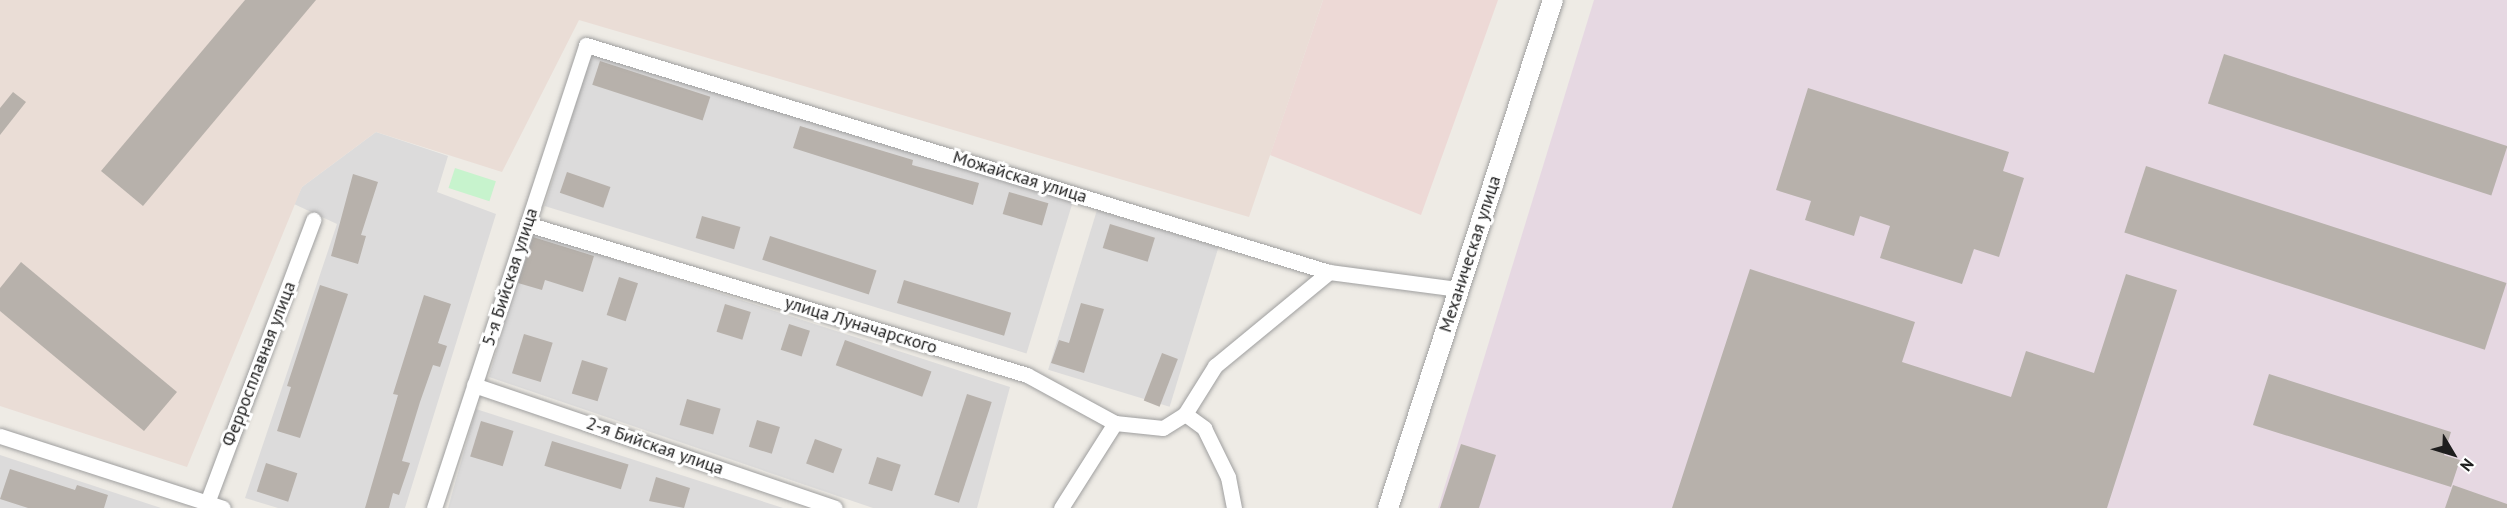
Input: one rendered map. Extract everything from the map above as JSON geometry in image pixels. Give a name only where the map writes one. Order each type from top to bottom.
[{"type":"street","name":"Механическая улица","points":[[1388,508],[1553,0]]},
{"type":"street","name":"Можайская улица","points":[[586,45],[1329,272],[1459,289]]},
{"type":"street","name":"5-я Бийская улица","points":[[434,508],[586,45]]},
{"type":"street","name":"Ферросплавная улица","points":[[206,505],[313,220]]},
{"type":"street","name":"улица Луначарского","points":[[527,224],[1027,375],[1114,423],[1163,428],[1185,414]]},
{"type":"street","points":[[1234,508],[1228,477],[1204,428],[1185,414],[1215,366],[1329,272]]},
{"type":"street","name":"2-я Бийская улица","points":[[474,385],[835,508]]},
{"type":"street","points":[[1061,508],[1114,423]]},
{"type":"street","points":[[0,436],[206,505],[223,508]]},
{"type":"shaded area","points":[[0,0],[1323,0],[1249,217],[579,20],[502,172],[376,132],[302,187],[187,467],[0,406]]},
{"type":"shaded area","points":[[1323,0],[1498,0],[1421,215],[1270,155]]},
{"type":"shaded area","points":[[1594,0],[2507,0],[2507,508],[1438,508]]},
{"type":"shaded area","points":[[591,54],[1073,201],[1026,353],[545,206]]},
{"type":"shaded area","points":[[376,132],[448,156],[437,192],[496,214],[405,508],[278,508],[245,498],[337,224],[294,204],[302,187]]},
{"type":"shaded area","points":[[1097,210],[1218,247],[1170,407],[1048,370]]},
{"type":"shaded area","points":[[530,232],[1010,387],[977,508],[873,508],[489,377]]},
{"type":"shaded area","points":[[476,409],[783,508],[448,508]]},
{"type":"shaded area","points":[[0,455],[161,508],[0,508]]},
{"type":"green space","points":[[455,168],[496,181],[489,201],[449,188]]},
{"type":"building","points":[[245,0],[316,0],[143,206],[101,171]]},
{"type":"building","points":[[2224,54],[2507,146],[2491,196],[2208,103]]},
{"type":"building","points":[[600,61],[710,97],[703,121],[592,85]]},
{"type":"building","points":[[1808,88],[2009,152],[2003,171],[2024,178],[1999,257],[1974,249],[1962,284],[1880,258],[1890,226],[1860,216],[1854,236],[1805,220],[1811,201],[1776,190]]},
{"type":"building","points":[[13,92],[26,102],[0,135],[0,108]]},
{"type":"building","points":[[800,126],[913,160],[912,165],[979,183],[973,205],[793,148]]},
{"type":"building","points":[[2146,166],[2506,283],[2485,350],[2124,233]]},
{"type":"building","points":[[567,172],[610,187],[603,208],[560,193]]},
{"type":"building","points":[[353,174],[378,182],[361,235],[366,236],[358,264],[331,256]]},
{"type":"building","points":[[1009,192],[1048,203],[1042,225],[1003,214]]},
{"type":"building","points":[[702,216],[740,227],[734,249],[696,238]]},
{"type":"building","points":[[1110,224],[1155,238],[1148,262],[1103,248]]},
{"type":"building","points":[[770,236],[877,271],[869,294],[762,260]]},
{"type":"building","points":[[533,237],[594,256],[583,292],[545,280],[542,290],[518,283]]},
{"type":"building","points":[[21,262],[177,392],[144,431],[0,311],[0,288]]},
{"type":"building","points":[[1750,269],[1915,322],[1902,362],[2011,397],[2026,351],[2094,373],[2126,274],[2177,290],[2107,508],[1672,508]]},
{"type":"building","points":[[619,277],[638,283],[626,321],[607,315]]},
{"type":"building","points":[[904,280],[1011,313],[1004,336],[897,303]]},
{"type":"building","points":[[320,285],[348,294],[300,438],[277,431],[291,387],[287,386]]},
{"type":"building","points":[[424,295],[451,304],[438,343],[447,346],[440,367],[433,365],[420,402],[402,461],[410,463],[399,495],[393,493],[389,508],[365,508],[398,395],[393,394]]},
{"type":"building","points":[[1081,303],[1104,309],[1084,373],[1051,363],[1059,340],[1069,343]]},
{"type":"building","points":[[725,304],[751,312],[742,340],[717,332]]},
{"type":"building","points":[[789,324],[810,331],[802,356],[781,350]]},
{"type":"building","points":[[524,334],[553,343],[541,382],[512,373]]},
{"type":"building","points":[[845,340],[931,371],[922,397],[836,365]]},
{"type":"building","points":[[1162,353],[1178,359],[1160,407],[1144,401]]},
{"type":"building","points":[[582,360],[608,368],[598,401],[572,393]]},
{"type":"building","points":[[2269,374],[2451,432],[2444,455],[2460,460],[2451,487],[2253,425]]},
{"type":"building","points":[[967,394],[992,402],[959,503],[934,495]]},
{"type":"building","points":[[687,399],[721,409],[713,435],[680,425]]},
{"type":"building","points":[[757,420],[780,427],[772,454],[749,447]]},
{"type":"building","points":[[481,421],[514,431],[503,466],[470,456]]},
{"type":"building","points":[[815,439],[842,449],[833,473],[806,463]]},
{"type":"building","points":[[552,441],[629,464],[621,489],[544,466]]},
{"type":"building","points":[[1461,444],[1496,455],[1479,508],[1440,508]]},
{"type":"building","points":[[877,457],[901,465],[892,491],[868,484]]},
{"type":"building","points":[[266,463],[297,473],[288,502],[257,492]]},
{"type":"building","points":[[10,469],[75,490],[77,485],[108,495],[104,508],[28,508],[0,499]]},
{"type":"building","points":[[656,477],[690,488],[684,508],[649,501]]},
{"type":"building","points":[[2453,485],[2507,504],[2507,508],[2445,508]]}]
